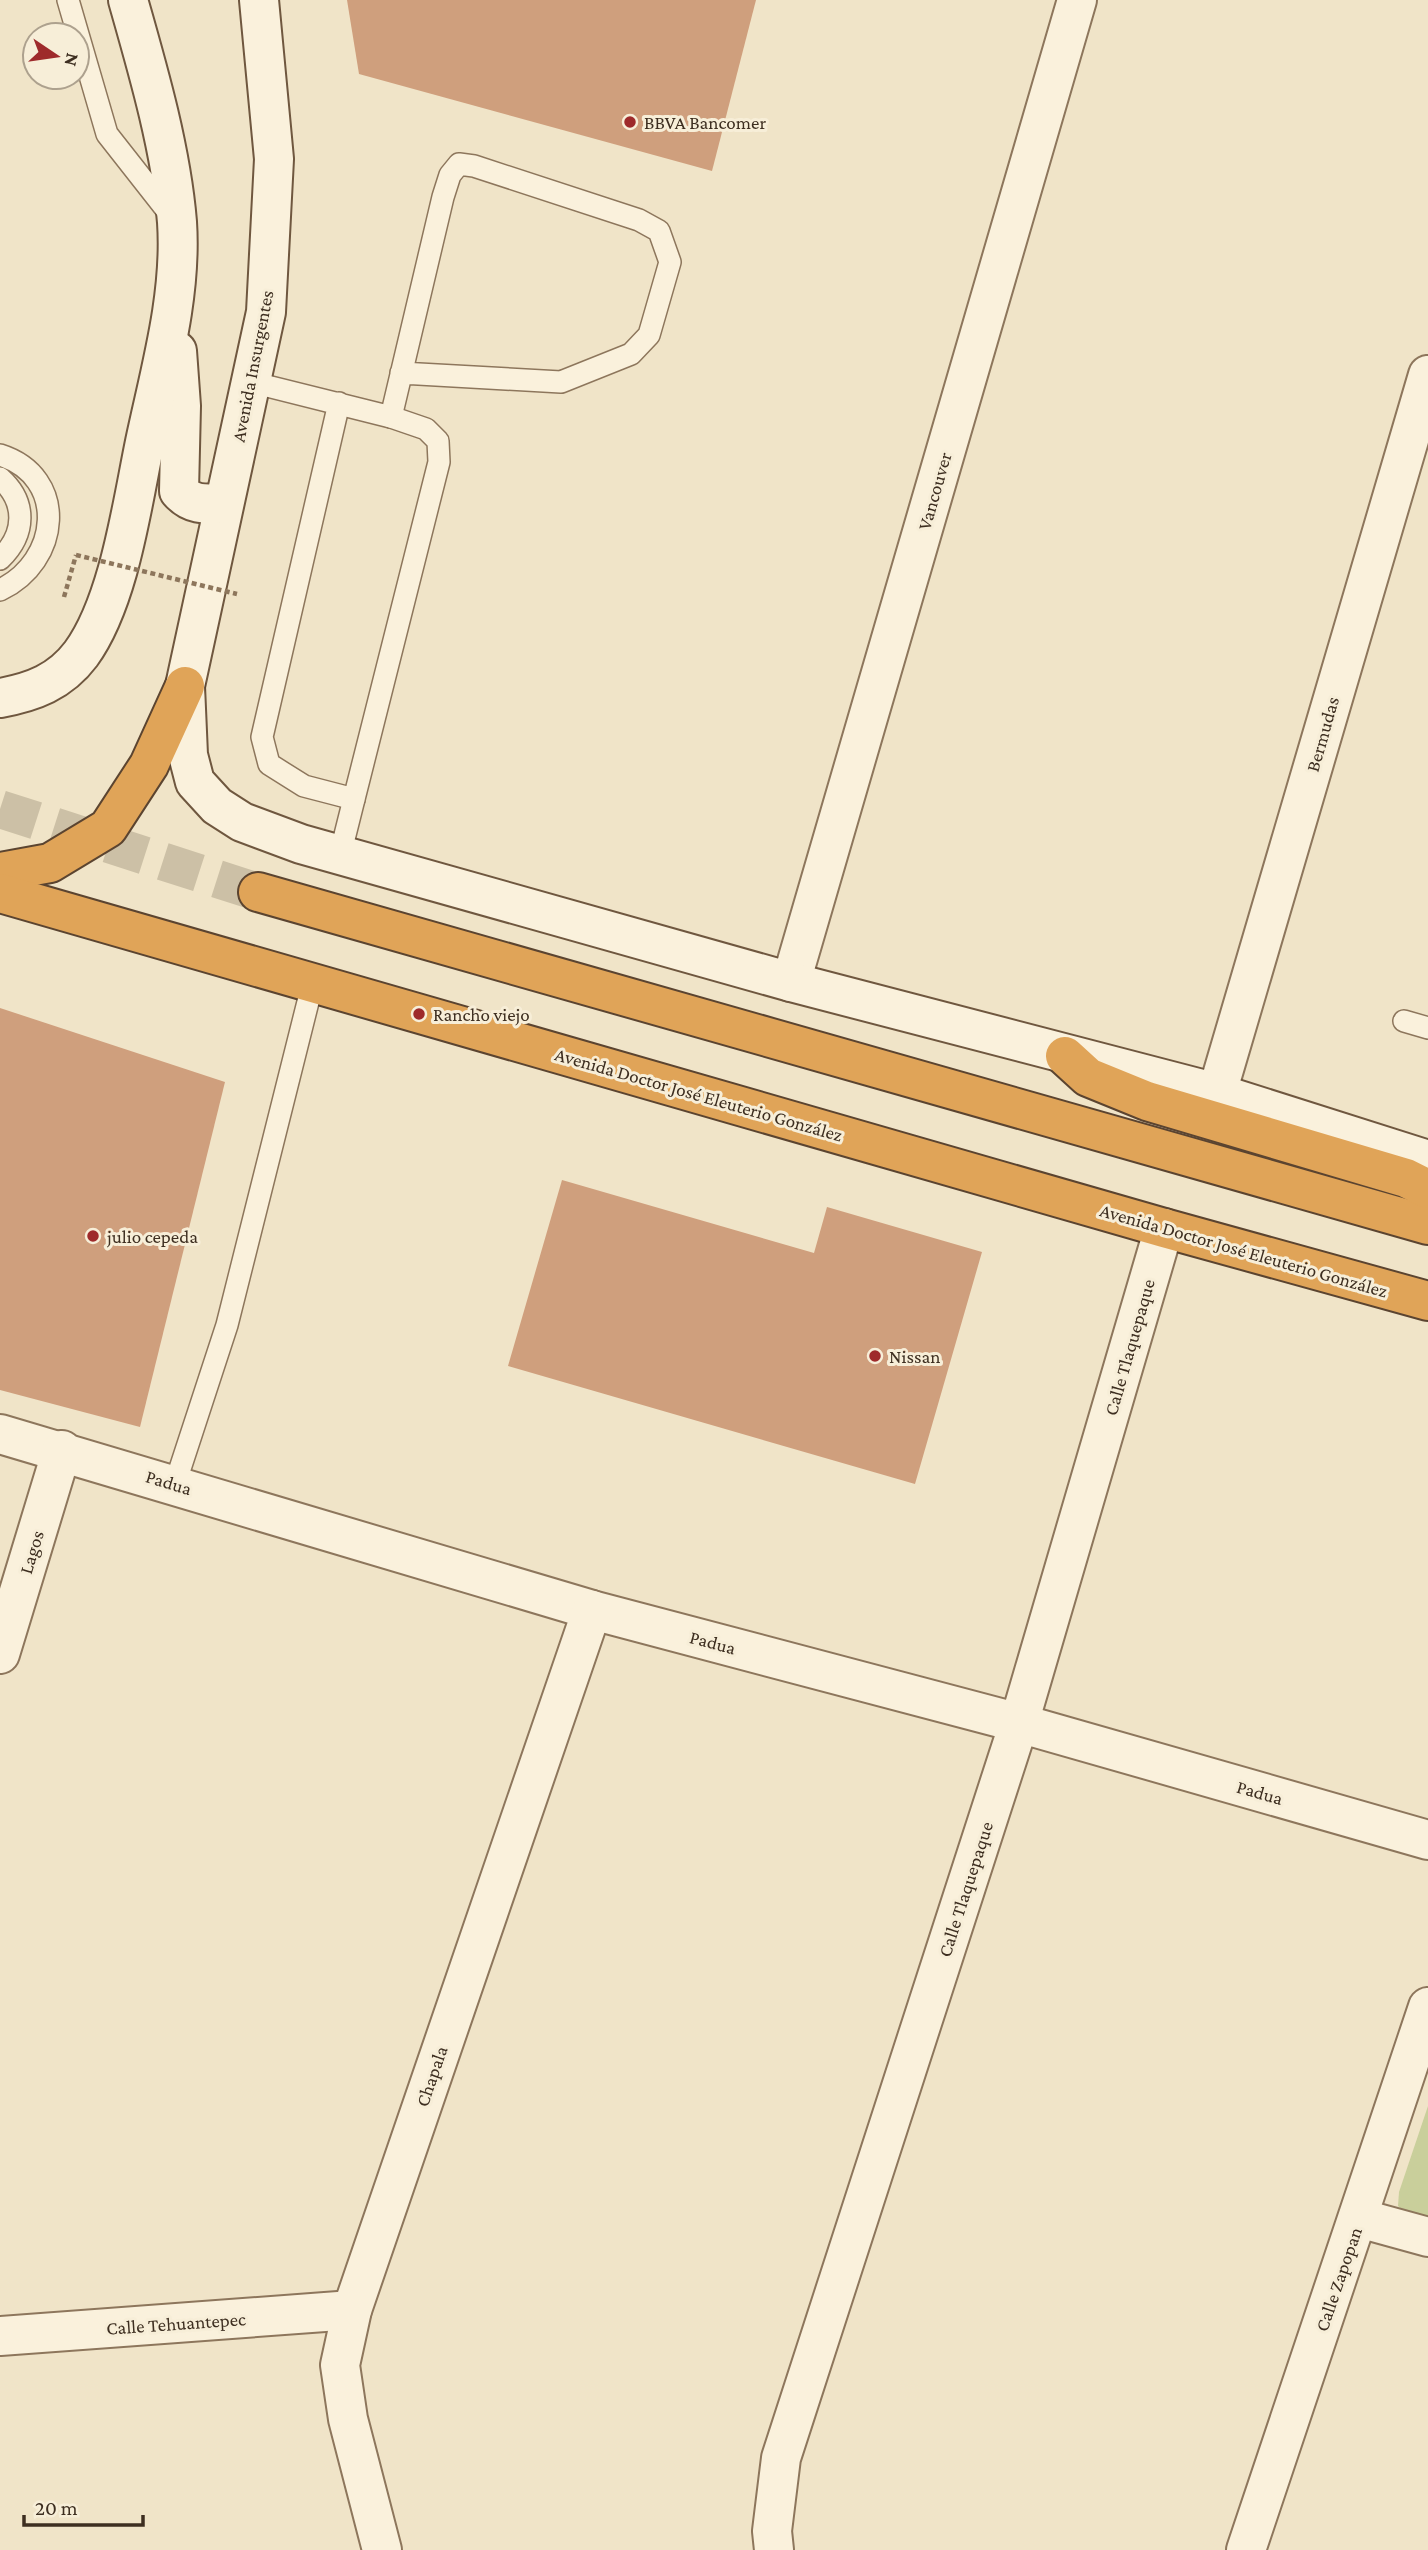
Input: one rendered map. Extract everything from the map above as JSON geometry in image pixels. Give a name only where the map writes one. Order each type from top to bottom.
[{"type":"highway","points":[[0,872],[50,863],[108,828],[149,765],[185,686]]},
{"type":"highway","name":"Avenida Doctor José Eleuterio González","points":[[0,892],[1164,1228],[1413,1297]]},
{"type":"highway","points":[[258,892],[1428,1225]]},
{"type":"highway","points":[[1065,1056],[1088,1077],[1147,1101],[1406,1178],[1428,1189]]},
{"type":"street","points":[[128,0],[153,82],[177,223],[174,303],[181,406],[179,491],[187,500],[202,505],[224,503]]},
{"type":"street","name":"Avenida Insurgentes","points":[[185,686],[266,312],[274,159],[259,0]]},
{"type":"street","name":"Vancouver","points":[[791,982],[1077,0]]},
{"type":"street","points":[[0,698],[36,691],[60,676],[82,653],[111,591],[174,303]]},
{"type":"street","name":"Bermudas","points":[[1217,1093],[1428,375]]},
{"type":"street","points":[[185,686],[188,755],[195,782],[216,806],[242,822],[340,855],[791,982],[1065,1056],[1217,1093],[1428,1160]]},
{"type":"street","name":"Calle Tlaquepaque","points":[[774,2550],[772,2531],[781,2458],[1019,1723],[1164,1228]]},
{"type":"street","name":"Avenida Doctor José Eleuterio González","points":[[1413,1297],[1428,1319]]},
{"type":"street","name":"Padua","points":[[0,1434],[62,1450],[592,1610],[1019,1723],[1428,1840]]},
{"type":"street","name":"Lagos","points":[[0,1654],[62,1450]]},
{"type":"street","name":"Chapala","points":[[383,2550],[348,2419],[340,2365],[352,2310],[592,1610]]},
{"type":"street","name":"Calle Zapopan","points":[[1246,2550],[1428,2007]]},
{"type":"street","points":[[1359,2218],[1428,2237]]},
{"type":"street","name":"Calle Tehuantepec","points":[[0,2336],[352,2310]]},
{"type":"lane","points":[[68,0],[107,134],[177,223]]},
{"type":"lane","points":[[391,417],[401,373],[443,197],[450,175],[459,164],[474,166],[639,220],[659,231],[666,244],[670,262],[649,335],[631,354],[561,382],[401,373]]},
{"type":"lane","points":[[251,382],[391,417],[426,429],[438,441],[439,462],[340,855]]},
{"type":"lane","points":[[339,403],[262,737],[269,764],[304,786],[354,799]]},
{"type":"lane","points":[[0,455],[25,466],[38,478],[48,505],[48,528],[30,570],[16,582],[0,590]]},
{"type":"lane","points":[[0,478],[18,501],[21,516],[19,533],[10,549],[0,559]]},
{"type":"lane","points":[[175,1484],[228,1325],[313,982]]},
{"type":"lane","points":[[1404,1021],[1428,1028]]},
{"type":"path","points":[[63,599],[76,555],[237,594]]},
{"type":"green space","points":[[1428,2106],[1428,2221],[1409,2216],[1398,2206],[1399,2192]]},
{"type":"building","name":"BBVA Bancomer","points":[[347,0],[756,0],[712,171],[359,74]]},
{"type":"building","name":"julio cepeda","points":[[0,1008],[225,1082],[140,1427],[0,1390]]},
{"type":"building","points":[[562,1180],[814,1253],[827,1207],[982,1252],[915,1484],[508,1366]]},
{"type":"tunnel","points":[[0,809],[258,892]]},
{"type":"place","name":"BBVA Bancomer","points":[[630,122]]},
{"type":"place","name":"Rancho viejo","points":[[419,1014]]},
{"type":"place","name":"julio cepeda","points":[[93,1236]]},
{"type":"place","name":"Nissan","points":[[875,1356]]}]
